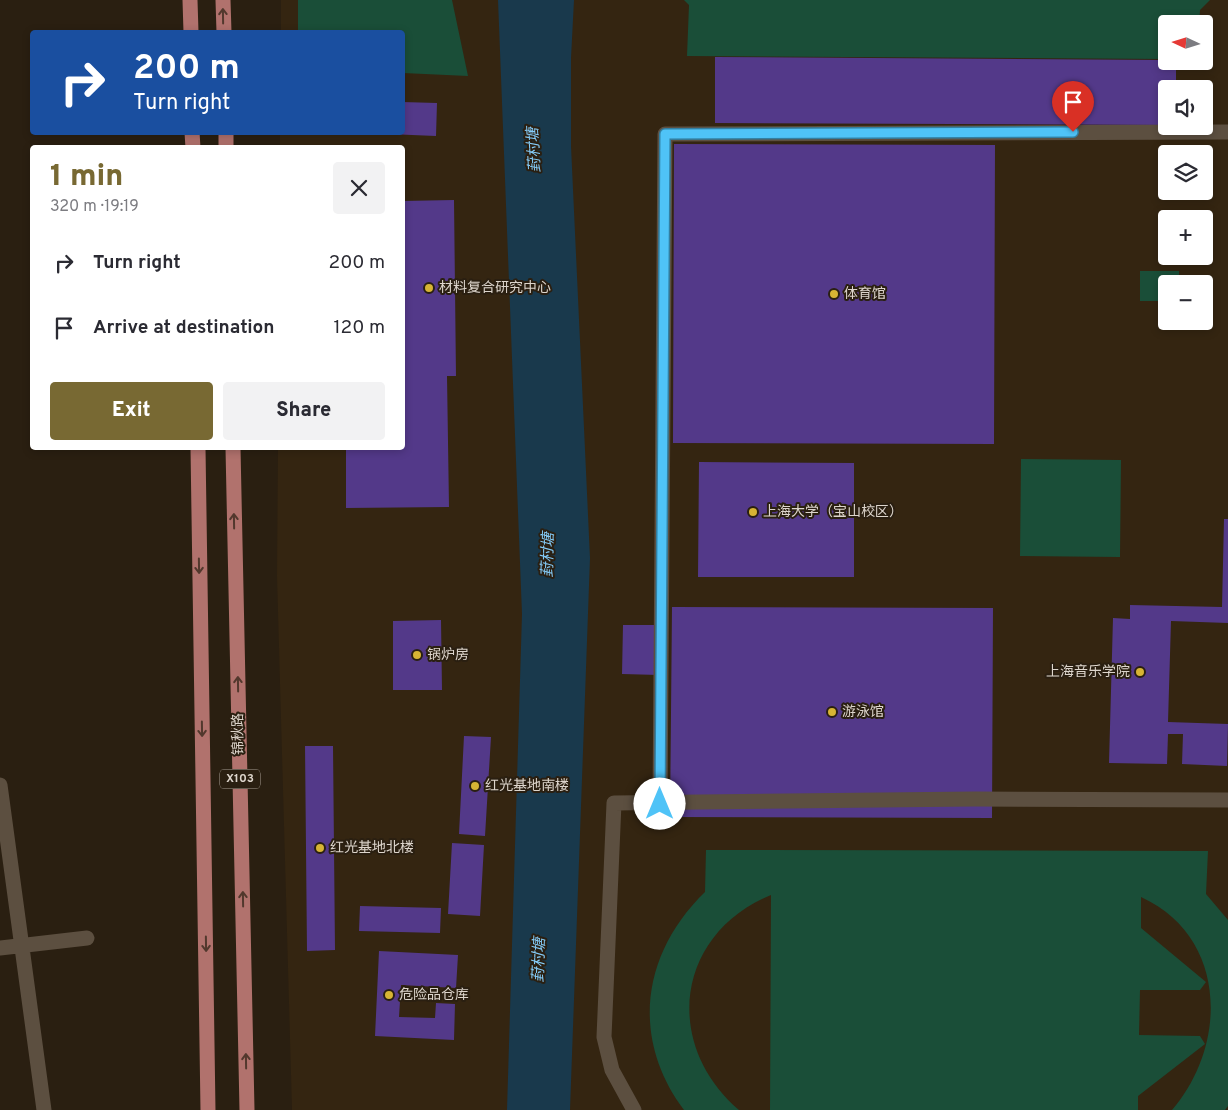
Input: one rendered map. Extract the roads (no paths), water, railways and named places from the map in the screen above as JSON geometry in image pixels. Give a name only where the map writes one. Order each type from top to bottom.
[{"type":"main road","points":[[190,0],[191,30]]},
{"type":"main road","points":[[223,0],[224,30]]},
{"type":"main road","name":"X103","points":[[198,450],[208,1110]]},
{"type":"main road","name":"锦秋路","points":[[233,450],[247,1110]]},
{"type":"lane","points":[[660,804],[665,134],[1228,132]]},
{"type":"lane","points":[[0,785],[44,1110]]},
{"type":"lane","points":[[634,1110],[612,1070],[604,1037],[614,803],[660,804],[975,799],[1228,800]]},
{"type":"lane","points":[[0,948],[87,938]]},
{"type":"water","name":"葑村塘","points":[[498,0],[574,0],[571,58],[571,146],[590,558],[570,1110],[507,1110],[522,614]]},
{"type":"place","name":"材料复合研究中心","points":[[429,288]]},
{"type":"place","name":"体育馆","points":[[834,294]]},
{"type":"place","name":"上海大学（宝山校区）","points":[[753,512]]},
{"type":"place","name":"锅炉房","points":[[417,655]]},
{"type":"place","name":"上海音乐学院","points":[[1140,672]]},
{"type":"place","name":"游泳馆","points":[[832,712]]},
{"type":"place","name":"红光基地南楼","points":[[475,786]]},
{"type":"place","name":"红光基地北楼","points":[[320,848]]},
{"type":"place","name":"危险品仓库","points":[[389,995]]}]
